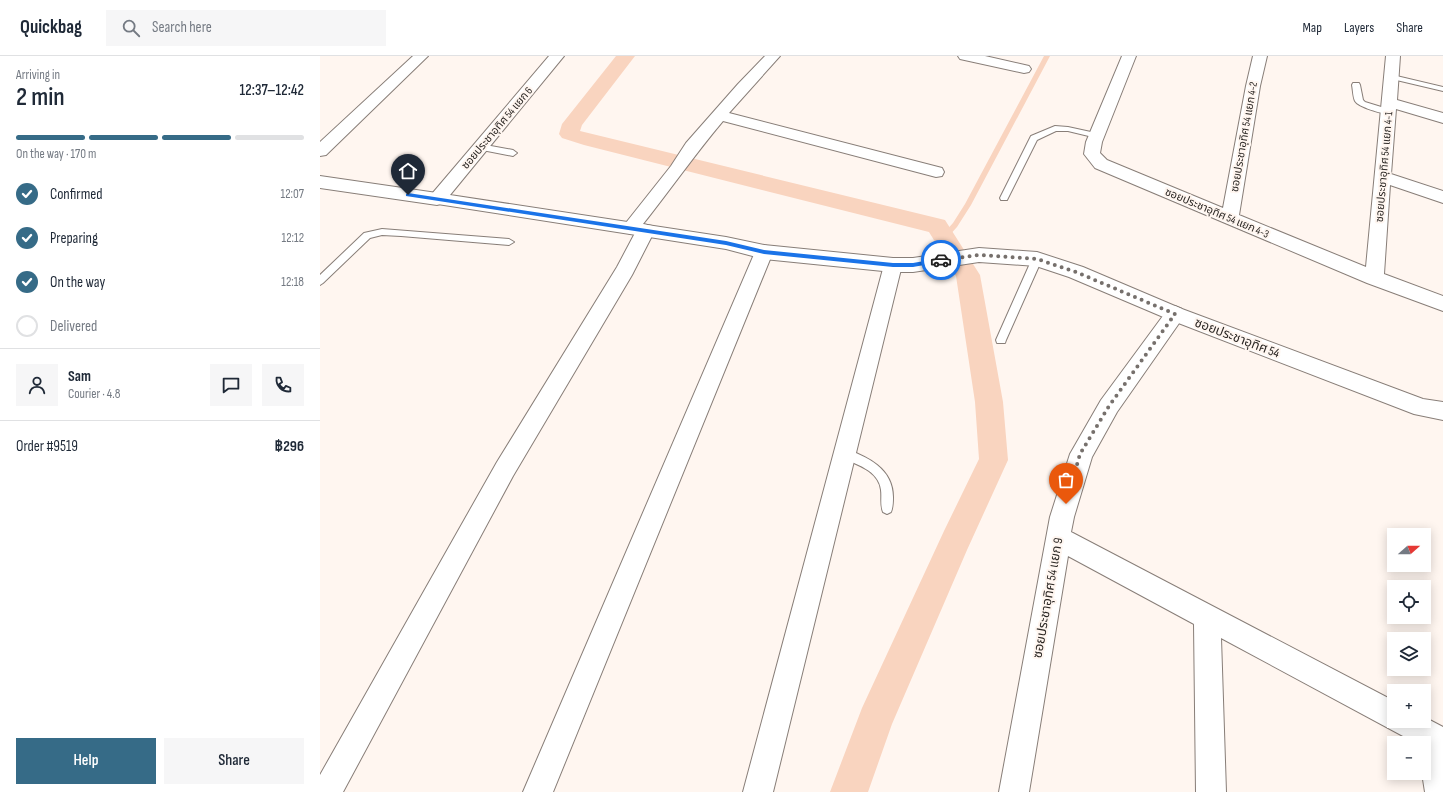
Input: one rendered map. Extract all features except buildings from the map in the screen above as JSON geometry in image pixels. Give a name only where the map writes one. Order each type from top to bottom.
[{"type":"street","points":[[320,151],[421,56]]},
{"type":"street","name":"ซอยประชาอุทิศ 54 แยก 6","points":[[437,199],[557,56]]},
{"type":"street","points":[[327,792],[505,469],[625,270],[638,229],[692,147],[743,87],[772,56]]},
{"type":"street","points":[[965,56],[1024,69]]},
{"type":"street","name":"ซอยประชาอุทิศ 54 แยก 4-3","points":[[1129,56],[1097,136],[1092,154],[1101,164],[1374,278],[1443,304]]},
{"type":"street","name":"ซอยประชาอุทิศ 54 แยก 4-2","points":[[1230,218],[1253,86],[1260,56]]},
{"type":"street","name":"ซอยประชาอุทิศ 54 แยก 4-1","points":[[1374,278],[1393,56]]},
{"type":"street","points":[[1389,107],[1443,118]]},
{"type":"street","points":[[719,116],[936,172]]},
{"type":"street","points":[[1383,177],[1443,197]]},
{"type":"street","name":"ซอยประชาอุทิศ 54","points":[[320,182],[638,229],[726,243],[764,252],[893,265],[913,265],[979,255],[1037,259],[1076,272],[1175,314],[1422,408],[1443,411]]},
{"type":"street","points":[[538,792],[764,252]]},
{"type":"street","points":[[758,792],[893,265]]},
{"type":"street","name":"ซอยประชาอุทิศ 54 แยก 9","points":[[1014,792],[1062,516],[1080,454],[1109,406],[1175,314]]},
{"type":"street","points":[[1058,538],[1387,712]]},
{"type":"street","points":[[1207,617],[1211,792]]},
{"type":"street","points":[[1416,728],[1437,739],[1440,792]]},
{"type":"lane","points":[[1391,76],[1443,89]]},
{"type":"lane","points":[[1356,86],[1359,101],[1362,104],[1389,107]]},
{"type":"lane","points":[[1004,198],[1034,138],[1055,128],[1068,128],[1097,136]]},
{"type":"lane","points":[[480,147],[513,153]]},
{"type":"lane","points":[[320,282],[367,235],[389,232],[509,242]]},
{"type":"lane","points":[[1000,340],[1037,259]]},
{"type":"lane","points":[[844,453],[876,469],[882,475],[886,485],[887,508]]},
{"type":"waterway","points":[[626,56],[572,124],[569,134],[584,139],[937,226],[968,275],[989,402],[994,460],[955,541],[875,721],[849,792]]},
{"type":"waterway","points":[[944,237],[955,225],[968,205],[1047,56]]},
{"type":"way so far","points":[[941,260],[979,255],[1037,259],[1076,272],[1175,314],[1109,406],[1080,454],[1066,504]]},
{"type":"route","points":[[408,195],[726,243],[764,252],[893,265],[913,265],[941,260]]}]
